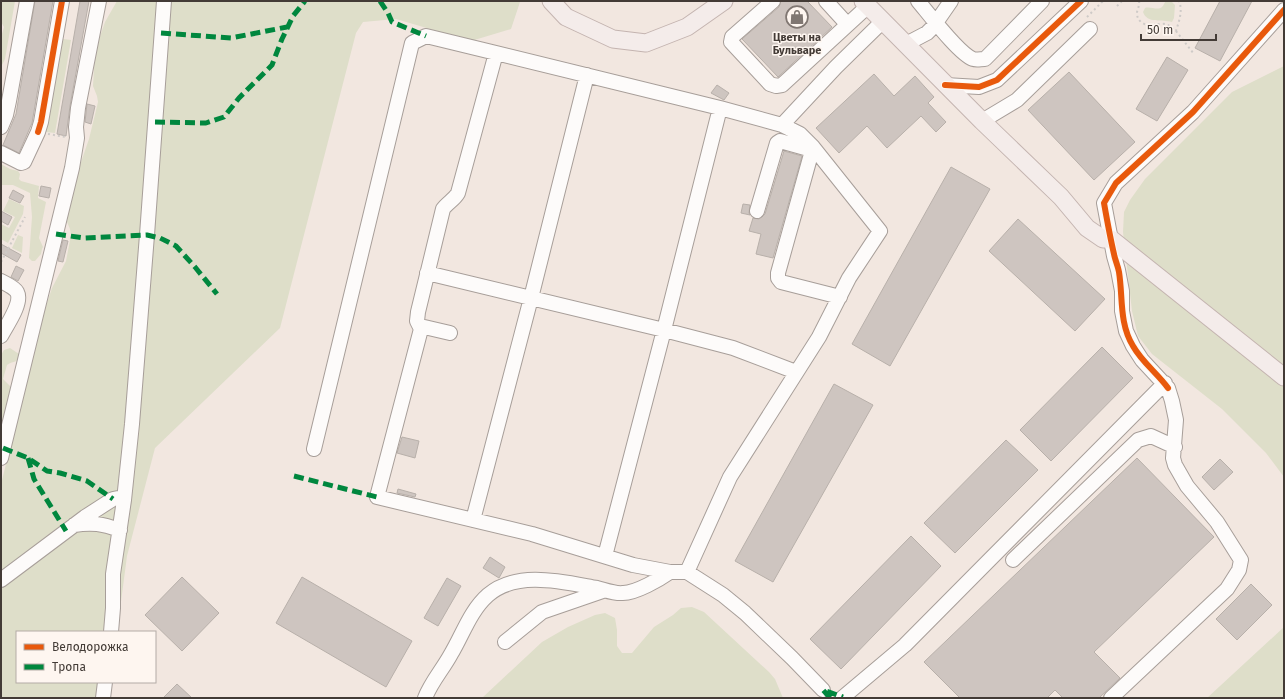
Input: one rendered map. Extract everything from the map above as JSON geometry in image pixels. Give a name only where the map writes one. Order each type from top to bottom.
[{"type":"main road","points":[[551,1],[566,16],[613,38],[646,43],[687,27],[724,1]]},
{"type":"main road","points":[[865,3],[982,121],[1061,197],[1087,228],[1103,239],[1111,239],[1284,377]]},
{"type":"street","points":[[1,127],[6,115],[9,101],[27,1]]},
{"type":"street","points":[[1,153],[21,163],[24,162],[38,132],[62,1]]},
{"type":"street","points":[[1,458],[3,440],[70,177],[77,138],[76,127],[78,108],[99,1]]},
{"type":"street","points":[[111,631],[113,574],[124,500],[132,424],[147,243],[164,1]]},
{"type":"street","points":[[773,1],[732,37],[731,42],[770,84],[776,86],[782,85],[847,24],[865,3]]},
{"type":"street","points":[[826,1],[847,24]]},
{"type":"street","points":[[918,1],[965,55],[974,60],[985,58],[1042,1]]},
{"type":"street","points":[[906,44],[927,33],[951,1]]},
{"type":"street","points":[[946,85],[979,87],[998,80],[1081,1]]},
{"type":"street","points":[[1111,698],[1227,589],[1240,570],[1241,560],[1217,522],[1187,486],[1175,465],[1174,447],[1176,420],[1167,386],[1142,360],[1132,346],[1126,331],[1122,311],[1122,291],[1104,203],[1116,183],[1193,112],[1284,10]]},
{"type":"street","points":[[782,125],[836,67],[883,20]]},
{"type":"street","points":[[982,121],[1017,100],[1090,29]]},
{"type":"street","points":[[314,449],[412,43],[426,36],[720,108],[782,125],[800,134],[813,148],[880,232],[849,278],[824,328],[730,477],[687,572]]},
{"type":"street","points":[[496,53],[458,193],[454,199],[447,203],[442,209],[418,312],[417,321],[421,329],[377,497],[532,534],[633,565],[670,572],[687,572],[723,595],[745,613],[823,690]]},
{"type":"street","points":[[473,520],[587,75]]},
{"type":"street","points":[[605,556],[720,108]]},
{"type":"street","points":[[757,210],[777,143],[780,140],[813,148]]},
{"type":"street","points":[[813,148],[778,273],[778,278],[782,282],[840,297]]},
{"type":"street","points":[[427,273],[733,348],[796,372]]},
{"type":"street","points":[[1,281],[16,290],[18,299],[17,306],[1,336]]},
{"type":"street","points":[[420,326],[450,333]]},
{"type":"street","points":[[842,698],[905,645],[1167,386]]},
{"type":"street","points":[[1012,560],[1138,440],[1151,436],[1174,447]]},
{"type":"street","points":[[1,580],[74,525],[113,499],[118,498],[124,500]]},
{"type":"street","points":[[74,525],[88,523],[105,525],[120,530]]},
{"type":"street","points":[[424,698],[452,653],[475,609],[489,595],[504,585],[522,581],[540,580],[624,593],[653,582],[670,572]]},
{"type":"street","points":[[505,642],[542,612],[605,590]]},
{"type":"street","points":[[103,698],[105,683]]},
{"type":"path","points":[[1117,6],[1122,1]]},
{"type":"path","points":[[1139,1],[1140,5],[1137,13],[1139,20],[1150,26],[1163,23],[1170,26],[1176,31],[1194,54]]},
{"type":"path","points":[[1176,31],[1180,16],[1181,6],[1179,1]]},
{"type":"path","points":[[1,262],[25,217]]},
{"type":"green space","points":[[1,1],[15,1],[5,59],[2,65],[1,37],[4,27],[1,22]]},
{"type":"green space","points":[[117,1],[520,2],[511,29],[471,41],[396,19],[363,22],[356,33],[280,328],[155,448],[127,556],[117,631],[16,631],[16,683],[111,683],[109,698],[1,698],[1,484],[44,312],[52,288],[66,261],[71,235],[67,222],[68,214],[79,168],[89,139],[98,102],[93,86],[95,51],[105,22]]},
{"type":"green space","points":[[1166,1],[1172,2],[1175,5],[1174,18],[1172,22],[1151,20],[1145,16],[1143,12],[1145,8],[1160,8]]},
{"type":"green space","points":[[63,39],[71,40],[55,133],[46,132]]},
{"type":"green space","points":[[1284,66],[1284,477],[1266,453],[1222,409],[1152,354],[1138,336],[1132,311],[1123,232],[1124,212],[1130,200],[1145,179],[1232,92]]},
{"type":"green space","points":[[1,164],[18,171],[20,174],[19,179],[21,181],[39,186],[38,198],[46,202],[39,238],[43,247],[41,254],[35,261],[32,261],[29,258],[32,217],[30,193],[13,185],[1,185]]},
{"type":"green space","points":[[9,199],[24,206],[23,214],[8,243],[1,239],[1,224],[9,228],[15,217],[3,211]]},
{"type":"green space","points":[[18,235],[23,237],[22,253],[12,248]]},
{"type":"green space","points":[[10,348],[19,354],[17,361],[7,365],[3,379],[11,387],[12,391],[1,435],[1,355],[4,350]]},
{"type":"green space","points":[[692,607],[704,612],[769,672],[775,679],[783,698],[482,698],[542,642],[568,627],[595,615],[605,613],[615,618],[617,646],[622,653],[632,653],[654,627],[681,608]]},
{"type":"green space","points":[[1284,627],[1284,698],[1207,698]]},
{"type":"building","points":[[35,1],[53,1],[32,123],[19,153],[3,145],[16,114]]},
{"type":"building","points":[[80,1],[89,1],[66,136],[57,134]]},
{"type":"building","points":[[781,1],[807,1],[832,27],[778,77],[742,39],[779,7]]},
{"type":"building","points":[[1220,1],[1252,1],[1220,61],[1195,48]]},
{"type":"building","points":[[1167,57],[1188,70],[1157,121],[1136,109]]},
{"type":"building","points":[[1069,72],[1135,142],[1094,180],[1028,110]]},
{"type":"building","points":[[874,74],[894,96],[915,76],[934,97],[928,103],[946,122],[936,132],[921,116],[887,148],[867,126],[839,153],[816,128]]},
{"type":"building","points":[[717,85],[729,93],[724,100],[711,93]]},
{"type":"building","points":[[87,104],[95,106],[91,124],[85,122]]},
{"type":"building","points":[[784,151],[802,156],[773,258],[756,254],[761,234],[749,231],[753,218],[759,219],[765,214]]},
{"type":"building","points":[[951,167],[990,189],[890,366],[852,344]]},
{"type":"building","points":[[41,186],[51,188],[49,198],[39,196]]},
{"type":"building","points":[[13,190],[24,196],[20,203],[9,198]]},
{"type":"building","points":[[743,204],[750,205],[750,215],[741,213]]},
{"type":"building","points":[[1,211],[12,217],[8,225],[1,221]]},
{"type":"building","points":[[1018,219],[1105,299],[1075,331],[989,251]]},
{"type":"building","points":[[63,240],[68,241],[63,262],[58,261]]},
{"type":"building","points":[[1,244],[21,255],[17,262],[1,253]]},
{"type":"building","points":[[16,266],[24,270],[18,281],[11,277]]},
{"type":"building","points":[[1102,347],[1133,378],[1051,461],[1020,430]]},
{"type":"building","points":[[834,384],[873,405],[773,582],[735,561]]},
{"type":"building","points":[[402,437],[419,441],[415,458],[397,453]]},
{"type":"building","points":[[1006,440],[1038,470],[955,553],[924,523]]},
{"type":"building","points":[[1137,458],[1214,537],[1094,652],[1120,678],[1099,698],[1063,698],[1055,690],[1047,698],[960,698],[924,662]]},
{"type":"building","points":[[1220,459],[1233,472],[1214,490],[1202,477]]},
{"type":"building","points":[[398,489],[416,494],[415,497],[397,493]]},
{"type":"building","points":[[911,536],[941,566],[841,669],[810,639]]},
{"type":"building","points":[[490,557],[505,567],[499,578],[483,568]]},
{"type":"building","points":[[182,577],[219,613],[182,651],[145,615]]},
{"type":"building","points":[[302,577],[412,641],[386,687],[276,623]]},
{"type":"building","points":[[447,578],[461,586],[438,626],[424,618]]},
{"type":"building","points":[[1251,584],[1272,605],[1237,640],[1216,619]]},
{"type":"building","points":[[177,684],[192,698],[163,698]]},
{"type":"marked path","points":[[155,122],[206,123],[224,117],[239,98],[272,65],[293,16],[305,1]]},
{"type":"marked path","points":[[380,1],[392,22],[426,36]]},
{"type":"marked path","points":[[161,33],[231,38],[287,27]]},
{"type":"marked path","points":[[56,234],[84,238],[147,235],[160,238],[176,246],[217,294]]},
{"type":"marked path","points":[[3,448],[28,458],[47,471],[60,473],[87,481],[113,499]]},
{"type":"marked path","points":[[28,458],[34,479],[66,531]]},
{"type":"marked path","points":[[294,476],[377,497]]},
{"type":"marked path","points":[[830,698],[823,690],[843,697]]},
{"type":"cycle path","points":[[38,132],[62,1]]},
{"type":"cycle path","points":[[945,85],[979,87],[997,80],[1081,1]]},
{"type":"cycle path","points":[[1168,388],[1133,346],[1125,328],[1119,272],[1114,256],[1104,203],[1116,183],[1193,112],[1284,10]]},
{"type":"place","name":"Цветы на Бульваре","points":[[797,17]]}]
